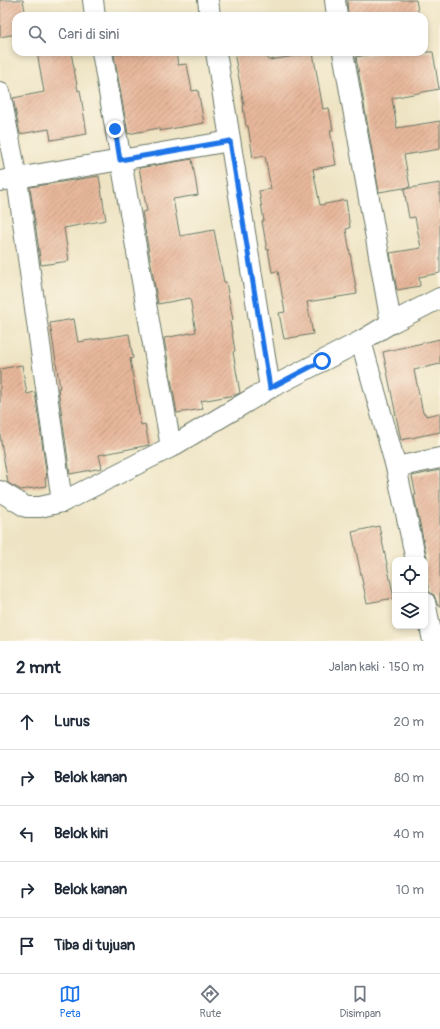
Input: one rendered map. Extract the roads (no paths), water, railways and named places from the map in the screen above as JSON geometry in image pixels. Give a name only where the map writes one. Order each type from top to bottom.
[{"type":"street","points":[[93,0],[95,12]]},
{"type":"street","points":[[208,0],[210,12]]},
{"type":"street","points":[[335,0],[336,12]]},
{"type":"street","points":[[103,56],[171,448]]},
{"type":"street","points":[[217,56],[270,388]]},
{"type":"street","points":[[344,56],[391,323]]},
{"type":"street","points":[[0,92],[9,180],[62,502]]},
{"type":"street","points":[[9,180],[230,141]]},
{"type":"street","points":[[0,491],[26,508],[40,507],[62,502],[171,448],[270,388],[440,298]]},
{"type":"street","points":[[361,341],[396,467],[415,557]]},
{"type":"street","points":[[396,467],[440,458]]},
{"type":"street","points":[[428,615],[434,641]]}]
